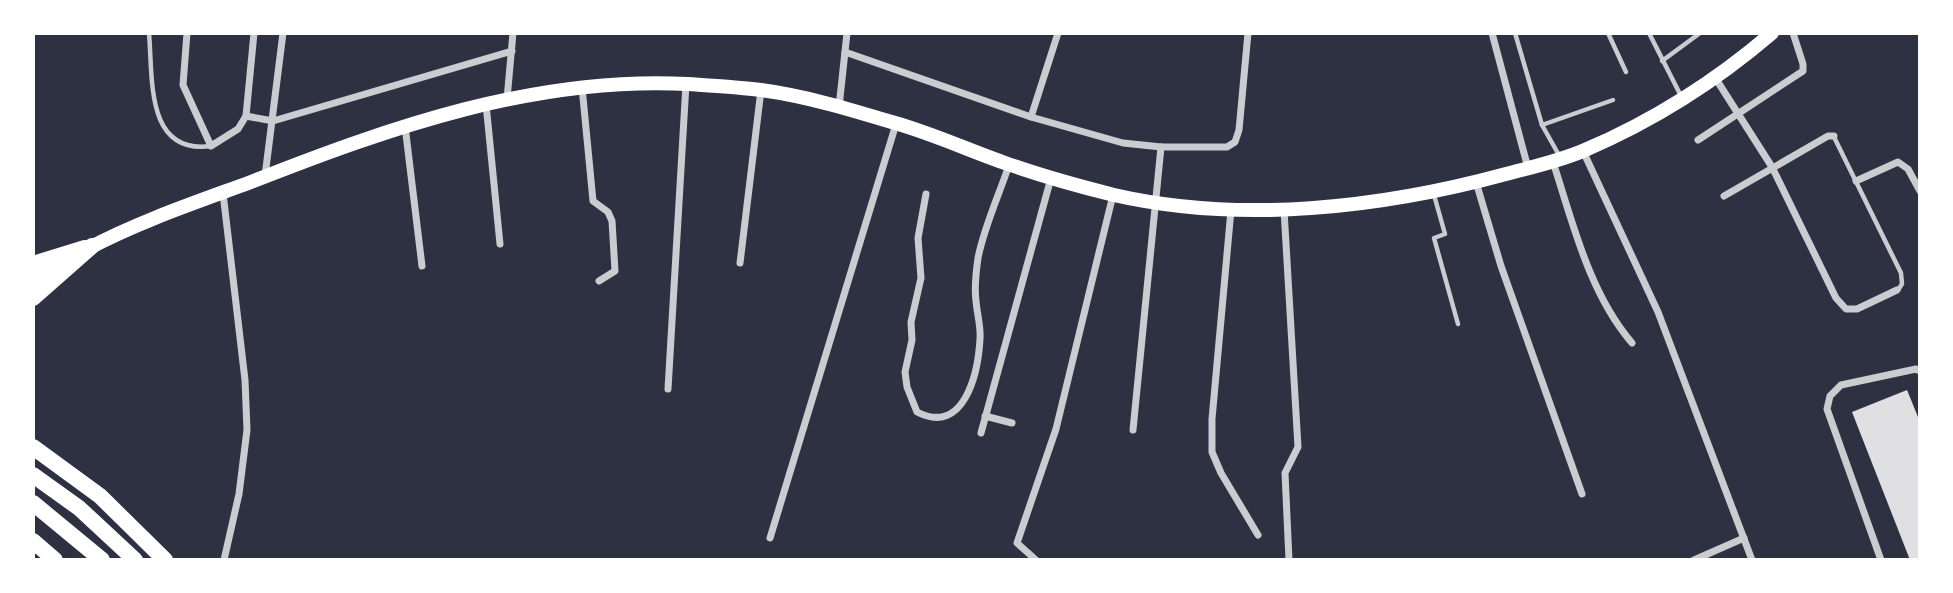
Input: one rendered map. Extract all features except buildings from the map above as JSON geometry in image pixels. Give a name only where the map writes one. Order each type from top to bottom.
[{"type":"highway","points":[[33,264],[92,246]]},
{"type":"highway","points":[[33,298],[92,246]]},
{"type":"highway","points":[[34,449],[100,496],[165,560]]},
{"type":"highway","points":[[33,475],[79,508],[135,560]]},
{"type":"highway","points":[[33,503],[102,560]]},
{"type":"highway","points":[[33,541],[55,560]]},
{"type":"main road","points":[[33,280],[92,246],[223,192],[368,137],[507,99],[582,87],[616,83],[685,84],[761,90],[897,123],[1051,178],[1113,194],[1154,203],[1231,210],[1284,209],[1343,204],[1433,191],[1476,182],[1583,151],[1643,122],[1716,79],[1772,33]]},
{"type":"main road","points":[[33,290],[92,246]]},
{"type":"street","points":[[187,33],[183,85],[211,146],[238,129],[246,116],[254,33]]},
{"type":"street","points":[[265,176],[283,33]]},
{"type":"street","points":[[507,99],[513,33]]},
{"type":"street","points":[[839,108],[847,33]]},
{"type":"street","points":[[1031,117],[1058,33]]},
{"type":"street","points":[[845,52],[1031,117],[1123,143],[1161,147],[1227,146],[1235,142],[1240,131],[1248,33]]},
{"type":"street","points":[[1492,33],[1528,168]]},
{"type":"street","points":[[1698,140],[1802,72],[1803,64],[1793,33]]},
{"type":"street","points":[[246,116],[273,124],[512,54]]},
{"type":"street","points":[[1716,79],[1772,167],[1836,298],[1846,309],[1857,309],[1897,290]]},
{"type":"street","points":[[668,389],[685,84]]},
{"type":"street","points":[[582,87],[593,201],[608,212],[612,221],[615,271],[599,281]]},
{"type":"street","points":[[740,262],[761,90]]},
{"type":"street","points":[[486,104],[500,244]]},
{"type":"street","points":[[769,538],[897,123]]},
{"type":"street","points":[[405,125],[422,266]]},
{"type":"street","points":[[1724,196],[1828,136],[1834,136]]},
{"type":"street","points":[[1133,430],[1161,147]]},
{"type":"street","points":[[1583,151],[1658,312],[1752,560]]},
{"type":"street","points":[[1556,160],[1583,254],[1606,305],[1632,343]]},
{"type":"street","points":[[1856,181],[1898,162],[1908,169],[1920,191]]},
{"type":"street","points":[[926,194],[918,238],[921,278],[911,322],[912,340],[905,372],[907,387],[917,412],[926,417],[937,418],[948,417],[958,410],[972,378],[981,336],[975,299],[979,254],[1010,164]]},
{"type":"street","points":[[981,433],[1051,178]]},
{"type":"street","points":[[1476,182],[1501,265],[1582,494]]},
{"type":"street","points":[[223,192],[245,380],[247,430],[239,494],[224,560]]},
{"type":"street","points":[[1036,560],[1017,543],[1056,429],[1113,194]]},
{"type":"street","points":[[1284,209],[1298,447],[1285,472],[1289,560]]},
{"type":"street","points":[[1231,210],[1212,419],[1212,452],[1221,473],[1258,535]]},
{"type":"street","points":[[1881,560],[1828,409],[1830,396],[1841,386],[1916,369],[1920,371]]},
{"type":"street","points":[[985,416],[1013,423]]},
{"type":"street","points":[[1694,560],[1744,538]]},
{"type":"lane","points":[[149,33],[156,114],[170,135],[181,145],[195,148],[211,146]]},
{"type":"lane","points":[[1515,33],[1542,125],[1556,160]]},
{"type":"lane","points":[[1608,33],[1626,72]]},
{"type":"lane","points":[[1648,33],[1682,99]]},
{"type":"lane","points":[[1662,61],[1700,33]]},
{"type":"lane","points":[[1542,125],[1614,100]]},
{"type":"lane","points":[[1834,136],[1901,273],[1902,284],[1897,290]]},
{"type":"lane","points":[[1433,191],[1445,234],[1434,238],[1458,324]]}]
